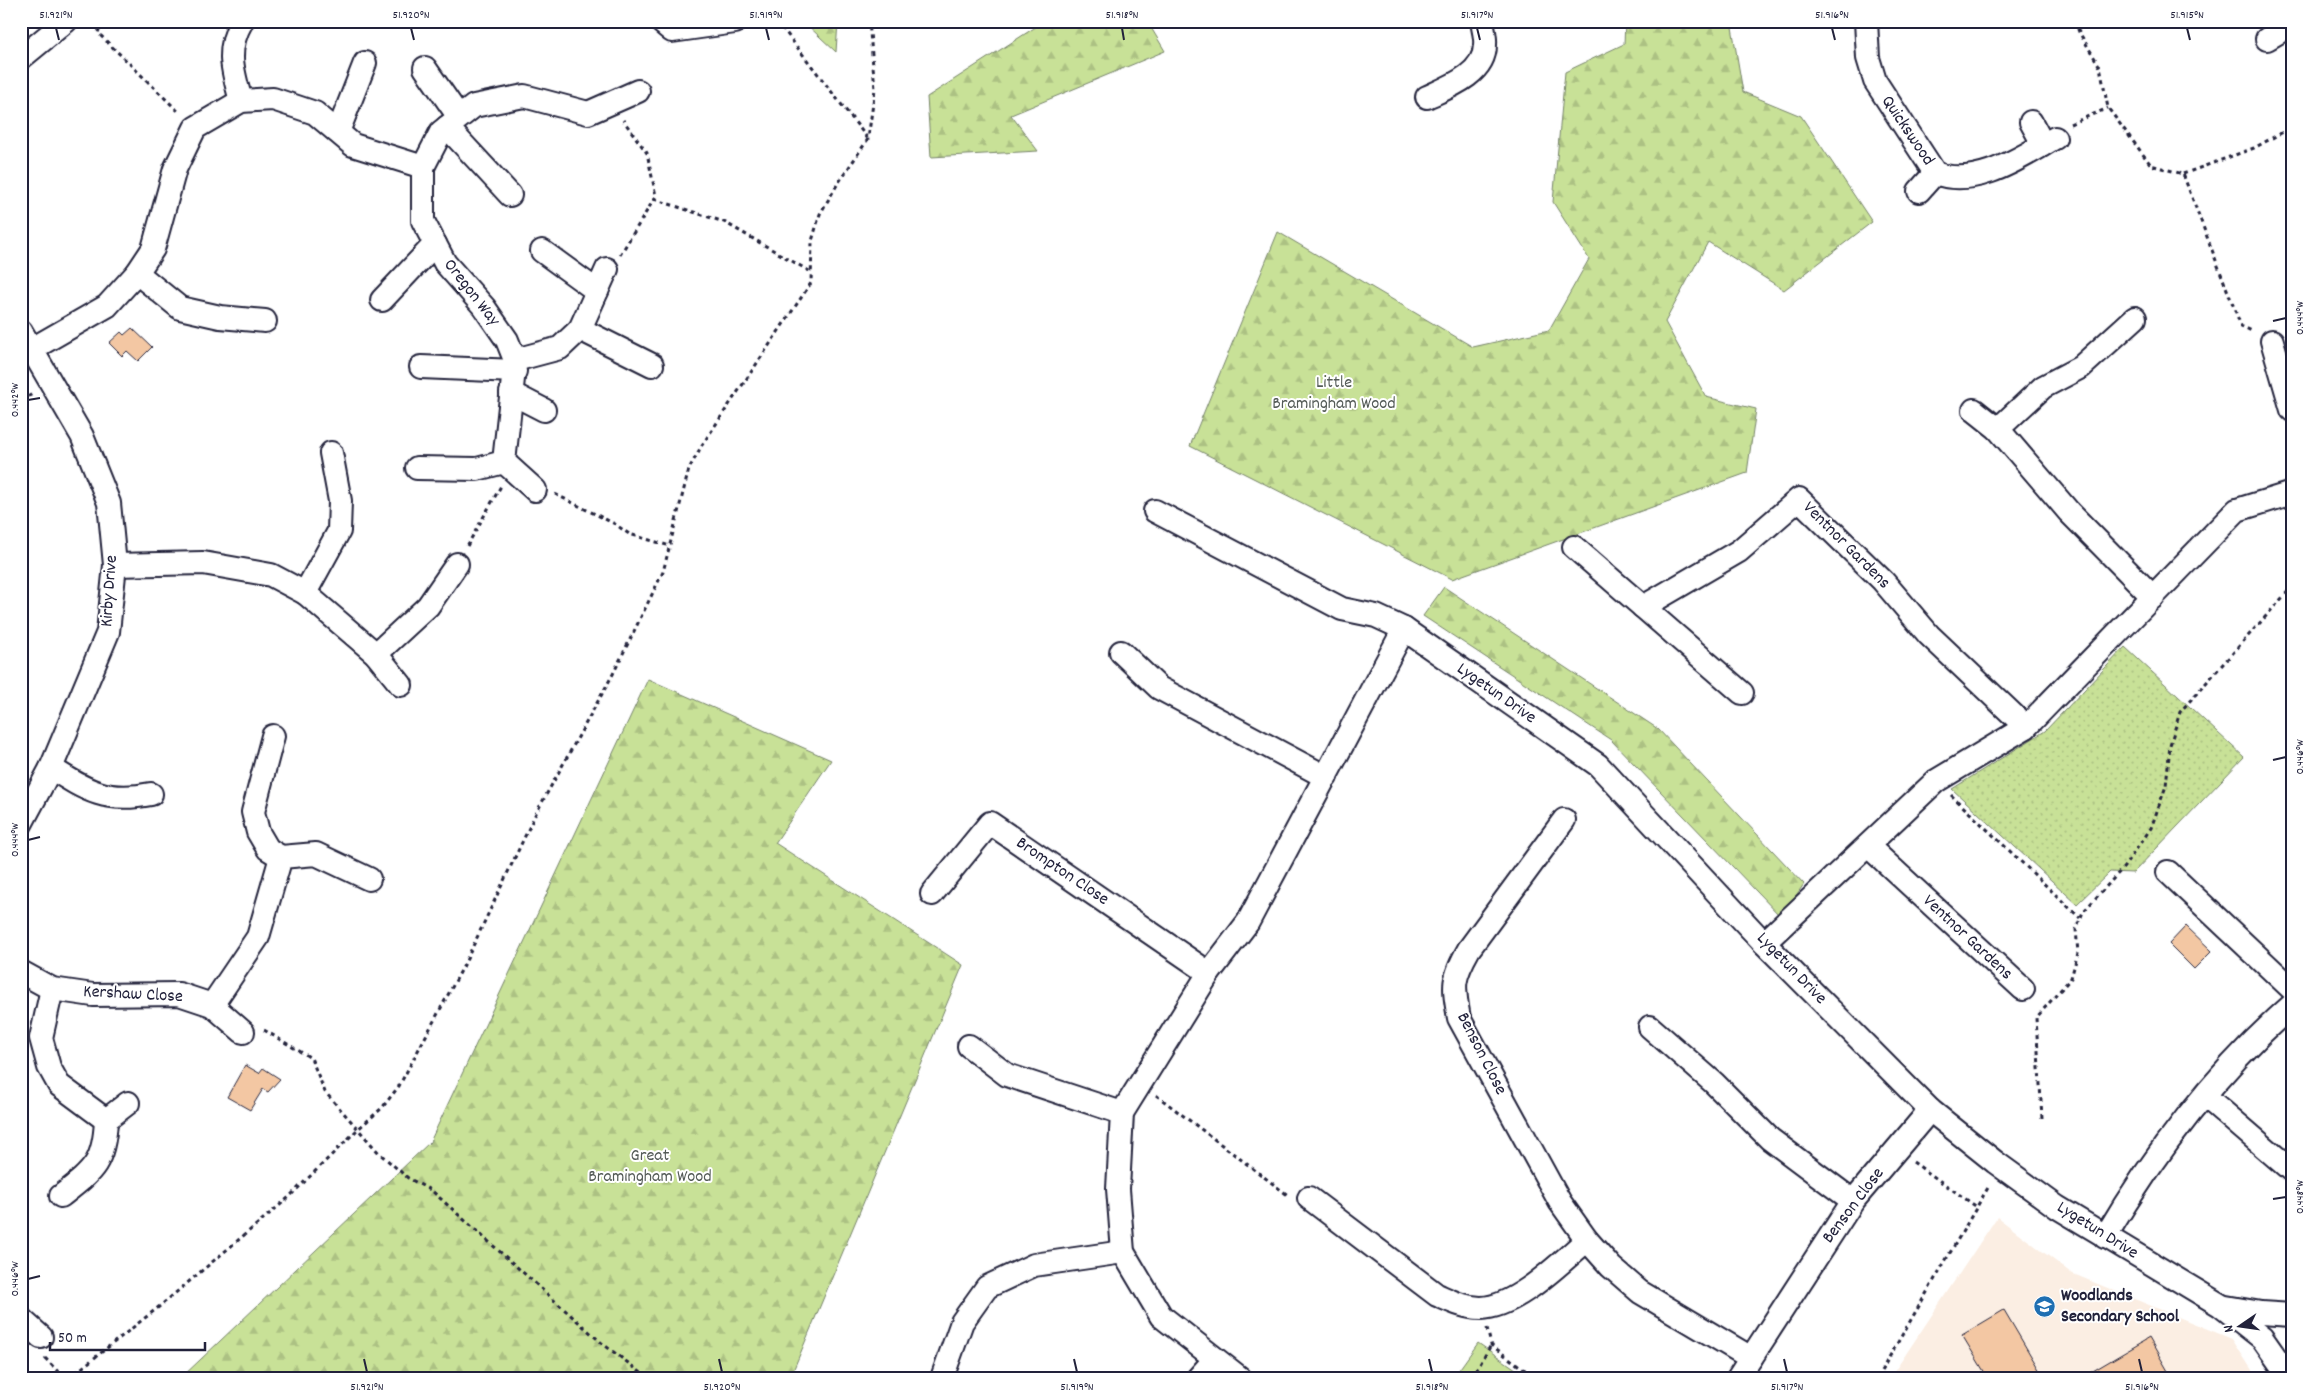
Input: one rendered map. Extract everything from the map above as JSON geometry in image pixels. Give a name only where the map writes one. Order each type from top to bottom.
[{"type":"street","points":[[21,58],[66,21]]},
{"type":"street","points":[[241,101],[231,64],[234,35],[242,21]]},
{"type":"street","points":[[660,21],[672,32],[735,22]]},
{"type":"street","points":[[1427,97],[1455,84],[1479,67],[1486,46],[1482,21]]},
{"type":"street","name":"Quickswood","points":[[1866,21],[1868,58],[1875,81],[1935,173],[1948,178],[1984,173],[2005,167],[2049,141]]},
{"type":"street","points":[[2267,39],[2290,24]]},
{"type":"street","points":[[338,132],[365,63]]},
{"type":"street","points":[[425,68],[453,122],[510,194]]},
{"type":"street","points":[[26,340],[107,306],[137,273],[153,249],[175,169],[196,128],[241,101],[273,99],[315,113],[352,145],[423,167],[440,132],[474,106],[524,96],[588,113],[638,91]]},
{"type":"street","points":[[2031,122],[2049,141]]},
{"type":"street","name":"Oregon Way","points":[[423,167],[423,221],[445,263],[484,307],[503,334],[514,375]]},
{"type":"street","points":[[1919,191],[1935,173]]},
{"type":"street","points":[[382,300],[435,244]]},
{"type":"street","points":[[542,251],[597,291]]},
{"type":"street","points":[[420,367],[514,375],[560,348],[580,329],[607,269]]},
{"type":"street","points":[[137,273],[180,308],[220,317],[265,321]]},
{"type":"street","points":[[1998,429],[2043,387],[2082,367],[2135,318]]},
{"type":"street","points":[[580,329],[652,365]]},
{"type":"street","name":"Kirby Drive","points":[[23,817],[51,768],[108,632],[115,566],[109,503],[82,436],[26,340]]},
{"type":"street","points":[[2272,342],[2292,410]]},
{"type":"street","points":[[514,375],[544,410]]},
{"type":"street","points":[[507,466],[514,375]]},
{"type":"street","points":[[1974,410],[1998,429],[2069,512],[2153,596]]},
{"type":"street","points":[[305,593],[339,531],[340,501],[330,453]]},
{"type":"street","points":[[416,468],[507,466],[535,490]]},
{"type":"street","points":[[1764,943],[1936,781],[2026,727],[2237,510],[2292,493]]},
{"type":"street","name":"Ventnor Gardens","points":[[1643,607],[1739,552],[1799,499],[1883,582],[1929,634],[2026,727]]},
{"type":"street","name":"Lygetun Drive","points":[[1155,511],[1342,609],[1376,616],[1404,629],[1598,765],[1764,943],[1930,1110],[2034,1190],[2105,1237],[2220,1305]]},
{"type":"street","points":[[1574,547],[1742,694]]},
{"type":"street","points":[[115,566],[203,563],[271,575],[305,593],[376,654],[401,685]]},
{"type":"street","points":[[376,654],[428,606],[457,564]]},
{"type":"street","points":[[1240,1378],[1161,1316],[1123,1252],[1118,1189],[1122,1112],[1209,973],[1248,922],[1404,629]]},
{"type":"street","points":[[1121,652],[1159,688],[1326,776]]},
{"type":"street","points":[[273,736],[253,812],[258,832],[268,849],[281,857],[316,854],[369,879]]},
{"type":"street","points":[[51,768],[83,788],[101,795],[130,798],[151,794]]},
{"type":"street","name":"Benson Close","points":[[1564,820],[1469,949],[1456,972],[1455,995],[1459,1018],[1560,1202],[1587,1240],[1611,1267],[1640,1292],[1751,1358]]},
{"type":"street","name":"Brompton Close","points":[[932,894],[990,823],[1209,973]]},
{"type":"street","name":"Ventnor Gardens","points":[[1868,846],[2023,989]]},
{"type":"street","points":[[212,1006],[258,937],[281,857]]},
{"type":"street","points":[[2168,872],[2292,989]]},
{"type":"street","name":"Kershaw Close","points":[[21,972],[52,989],[93,995],[179,994],[212,1006],[244,1032]]},
{"type":"street","points":[[52,989],[40,1038],[49,1067],[59,1085],[106,1120]]},
{"type":"street","points":[[2105,1237],[2169,1137],[2265,1028],[2292,1005]]},
{"type":"street","points":[[1650,1027],[1714,1083],[1770,1139],[1853,1201]]},
{"type":"street","points":[[969,1046],[1007,1075],[1122,1112]]},
{"type":"street","points":[[2205,1096],[2292,1171]]},
{"type":"street","points":[[61,1196],[85,1177],[100,1158],[105,1144],[106,1120],[128,1103]]},
{"type":"street","name":"Benson Close","points":[[1738,1378],[1853,1201],[1930,1110]]},
{"type":"street","points":[[1309,1198],[1437,1295],[1461,1305],[1482,1308],[1510,1300],[1534,1285],[1587,1240]]},
{"type":"street","points":[[942,1378],[962,1322],[987,1287],[1034,1265],[1123,1252]]},
{"type":"street","points":[[2220,1305],[2260,1314],[2292,1315]]},
{"type":"street","points":[[2220,1305],[2262,1338],[2290,1378]]},
{"type":"street","points":[[21,1318],[41,1337]]},
{"type":"street","points":[[1198,1378],[1215,1359]]},
{"type":"path","points":[[102,21],[98,33],[196,128]]},
{"type":"path","points":[[777,21],[868,139]]},
{"type":"path","points":[[69,1378],[287,1199],[382,1108],[399,1086],[444,1004],[509,874],[535,815],[613,674],[663,572],[689,469],[702,445],[811,283],[812,241],[820,214],[868,139],[874,89],[869,21]]},
{"type":"path","points":[[2075,21],[2079,32],[2100,67],[2108,108],[2151,165],[2183,174],[2254,148],[2292,127]]},
{"type":"path","points":[[607,269],[622,253],[654,199],[647,153],[611,103]]},
{"type":"path","points":[[2049,141],[2059,130],[2108,108]]},
{"type":"path","points":[[2183,174],[2241,326],[2272,342]]},
{"type":"path","points":[[654,199],[724,222],[811,272]]},
{"type":"path","points":[[457,564],[507,466]]},
{"type":"path","points":[[535,490],[546,489],[615,524],[629,534],[670,546]]},
{"type":"path","points":[[2042,1118],[2036,1018],[2071,978],[2078,953],[2076,928],[2080,918],[2083,912],[2124,867],[2151,828],[2166,786],[2170,744],[2180,712],[2292,587]]},
{"type":"path","points":[[1936,781],[2080,918]]},
{"type":"path","points":[[244,1032],[253,1023],[311,1058],[325,1092],[379,1153],[408,1178],[432,1191],[604,1344],[648,1378]]},
{"type":"path","points":[[1140,1084],[1289,1196],[1309,1198]]},
{"type":"path","points":[[1896,1150],[1977,1207]]},
{"type":"path","points":[[1877,1378],[1989,1186]]},
{"type":"path","points":[[1482,1308],[1491,1345],[1536,1378]]},
{"type":"path","points":[[1472,1378],[1491,1345]]},
{"type":"shaded area","name":"Woodlands Secondary School","points":[[1997,1217],[2071,1273],[2232,1339],[2257,1378],[1890,1378]]},
{"type":"green space","points":[[803,21],[838,21],[836,52]]},
{"type":"green space","points":[[1045,21],[1147,21],[1165,51],[1011,115],[1038,151],[931,157],[927,97]]},
{"type":"green space","name":"Little Bramingham Wood","points":[[1625,21],[1731,21],[1743,92],[1801,116],[1872,222],[1784,290],[1708,242],[1665,322],[1706,397],[1756,409],[1747,473],[1452,579],[1190,446],[1278,232],[1473,347],[1549,330],[1589,259],[1553,202],[1565,72],[1624,44]]},
{"type":"green space","points":[[1444,587],[1658,729],[1804,884],[1781,917],[1611,740],[1423,616]]},
{"type":"green space","points":[[2125,647],[2244,757],[2133,873],[2110,872],[2077,904],[1952,789],[2045,731]]},
{"type":"green space","name":"Great Bramingham Wood","points":[[648,679],[831,760],[775,843],[963,965],[790,1378],[181,1378],[430,1142]]},
{"type":"green space","points":[[1478,1343],[1529,1378],[1453,1378]]},
{"type":"building","points":[[132,328],[152,347],[138,361],[127,351],[122,356],[109,343],[121,332],[124,335]]},
{"type":"building","points":[[2186,926],[2212,951],[2194,969],[2169,944]]},
{"type":"building","points":[[245,1065],[259,1073],[263,1068],[280,1079],[268,1092],[263,1089],[250,1110],[227,1097]]},
{"type":"building","points":[[2004,1310],[2044,1378],[1988,1378],[1962,1335]]},
{"type":"building","points":[[2149,1338],[2172,1378],[2081,1378]]},
{"type":"place","name":"Woodlands Secondary School","points":[[2045,1306]]}]
